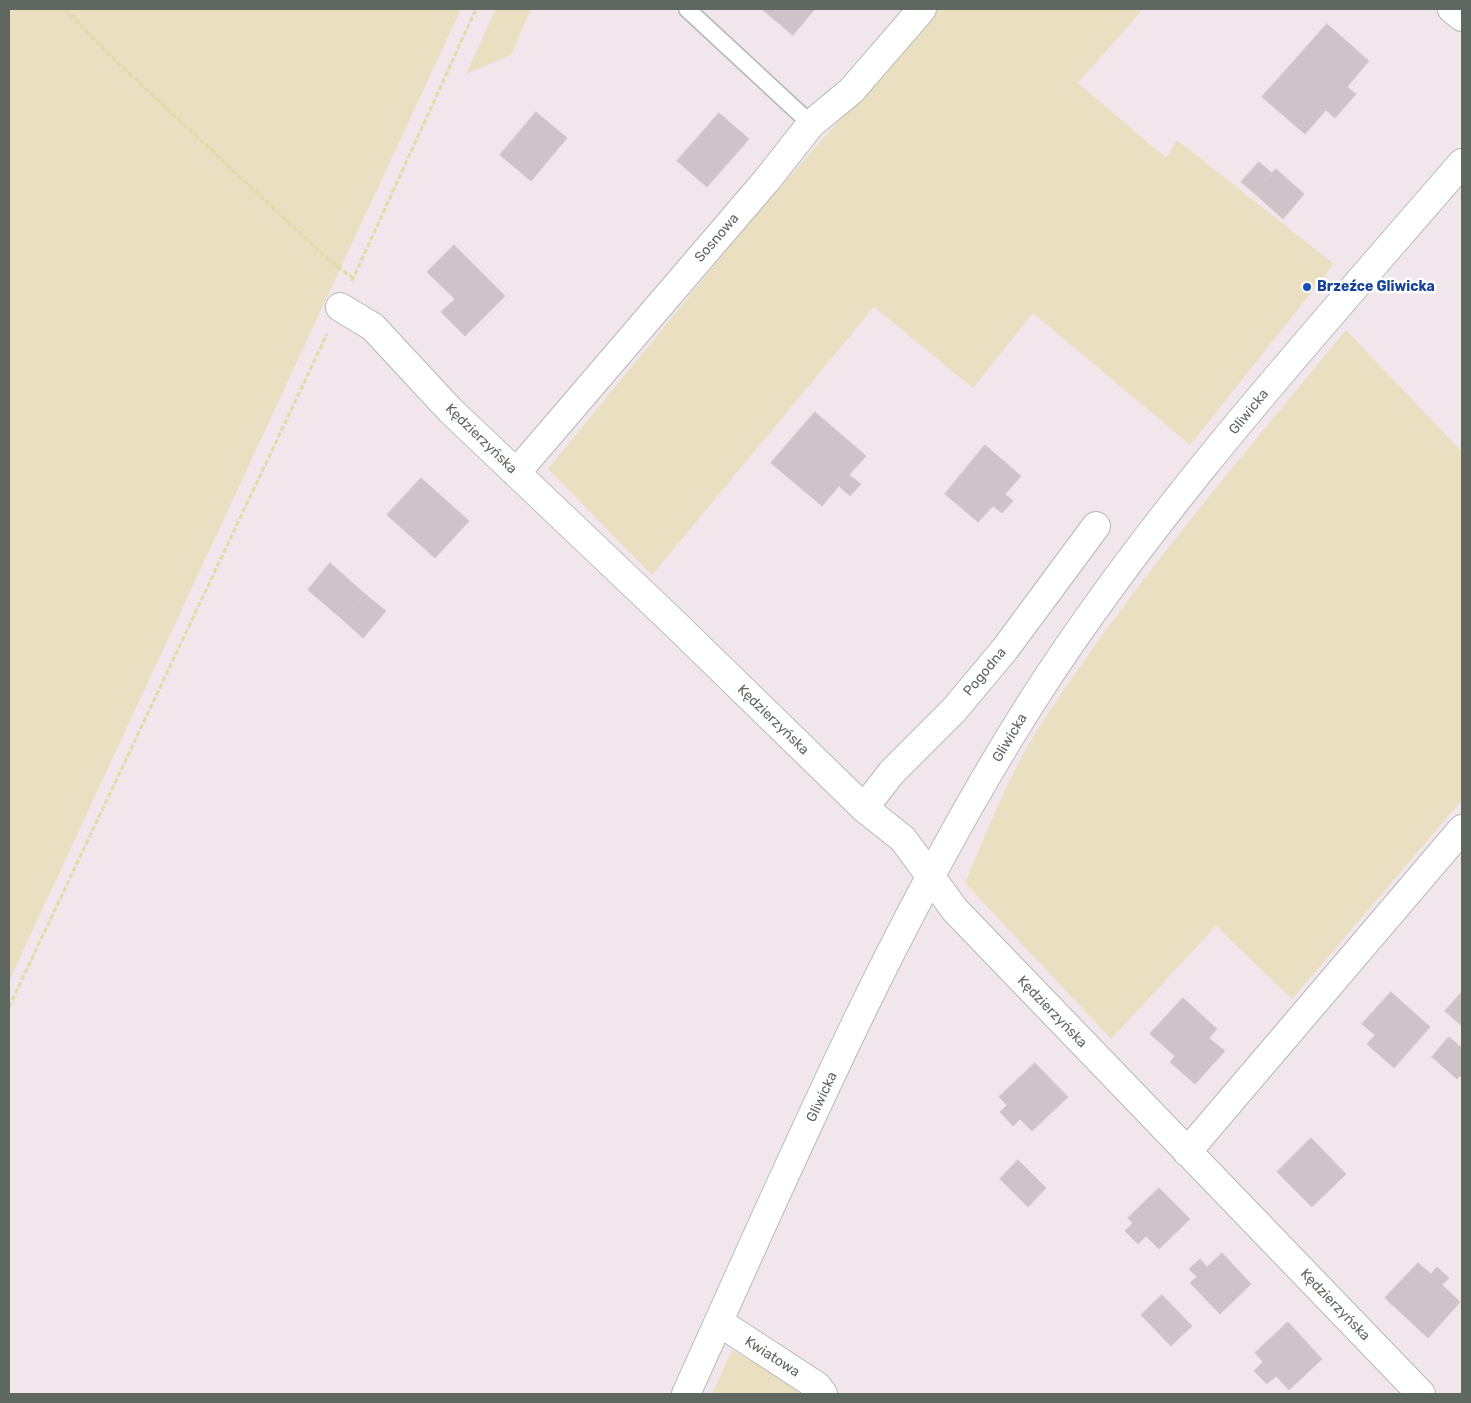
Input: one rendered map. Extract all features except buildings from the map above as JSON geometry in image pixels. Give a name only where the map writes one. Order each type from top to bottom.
[{"type":"street","name":"Sosnowa","points":[[516,473],[766,181],[811,124],[851,91],[922,9]]},
{"type":"street","points":[[1452,9],[1462,17]]},
{"type":"street","name":"Gliwicka","points":[[686,1394],[804,1136],[930,876],[1040,690],[1159,524],[1253,407],[1462,163]]},
{"type":"street","name":"Kędzierzyńska","points":[[340,308],[373,327],[450,410],[673,622],[864,808],[903,839],[955,910],[1421,1394]]},
{"type":"street","name":"Pogodna","points":[[864,808],[892,772],[954,710],[1005,649],[1096,526]]},
{"type":"street","points":[[1187,1152],[1462,829]]},
{"type":"street","name":"Kwiatowa","points":[[719,1322],[817,1386],[823,1394]]},
{"type":"lane","points":[[687,9],[811,124]]},
{"type":"path","points":[[65,9],[114,59],[316,248],[353,278]]},
{"type":"path","points":[[9,1007],[340,308],[476,9]]},
{"type":"shaded area","points":[[9,9],[461,9],[9,981]]},
{"type":"shaded area","points":[[496,9],[531,9],[511,55],[466,74]]},
{"type":"shaded area","points":[[938,9],[1143,9],[1078,83],[1166,158],[1177,140],[1334,264],[1190,445],[1033,313],[973,388],[874,307],[652,575],[548,469],[758,212]]},
{"type":"shaded area","points":[[1346,330],[1462,452],[1462,800],[1292,999],[1216,926],[1111,1039],[965,883],[1000,801],[1030,742],[1077,671],[1188,522]]},
{"type":"shaded area","points":[[732,1350],[786,1380],[800,1394],[712,1394]]},
{"type":"place","name":"Brzeźce Gliwicka","points":[[1307,287]]}]
